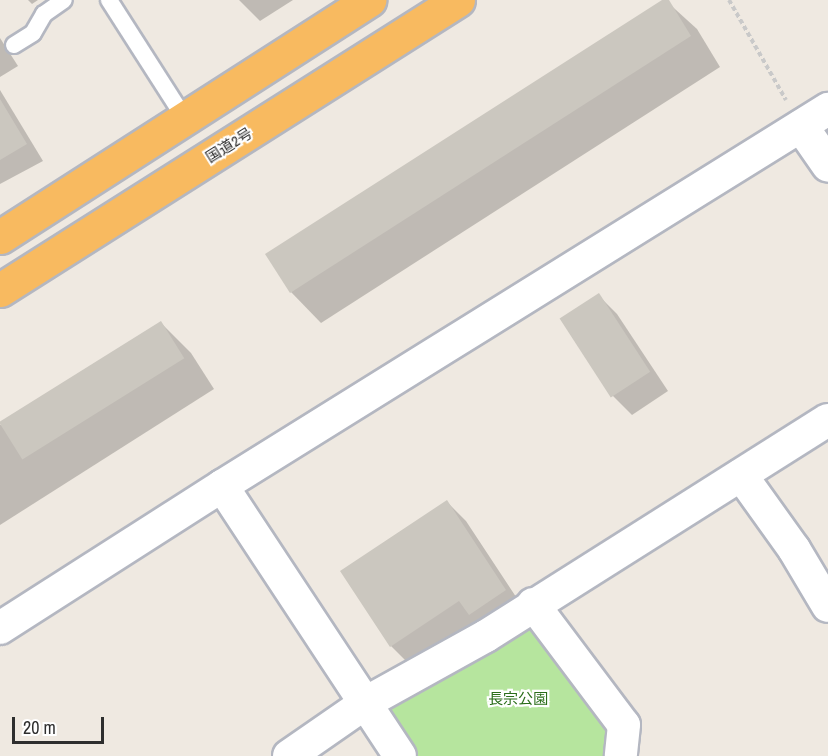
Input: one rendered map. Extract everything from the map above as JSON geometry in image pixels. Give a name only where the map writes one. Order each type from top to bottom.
[{"type":"highway","points":[[0,237],[369,0]]},
{"type":"highway","name":"国道2号","points":[[0,290],[458,0]]},
{"type":"street","points":[[0,628],[222,486],[828,109]]},
{"type":"street","points":[[801,126],[828,165]]},
{"type":"street","points":[[289,756],[367,702],[486,636],[533,604],[828,420]]},
{"type":"street","points":[[741,475],[794,549],[828,606]]},
{"type":"street","points":[[222,486],[367,702],[400,756]]},
{"type":"street","points":[[533,604],[624,725],[621,756]]},
{"type":"lane","points":[[14,45],[33,33],[44,14],[64,0]]},
{"type":"lane","points":[[109,0],[185,118]]},
{"type":"path","points":[[729,0],[801,126]]},
{"type":"green space","name":"長宗公園","points":[[536,625],[610,726],[610,756],[418,756],[388,707]]},
{"type":"building","points":[[662,0],[669,0],[691,36],[290,293],[265,254]]},
{"type":"building","points":[[0,99],[27,144],[0,160]]},
{"type":"building","points":[[599,293],[650,372],[611,397],[560,319]]},
{"type":"building","points":[[161,321],[184,358],[22,460],[0,422]]},
{"type":"building","points":[[447,500],[506,590],[469,615],[459,601],[390,647],[340,571]]}]
